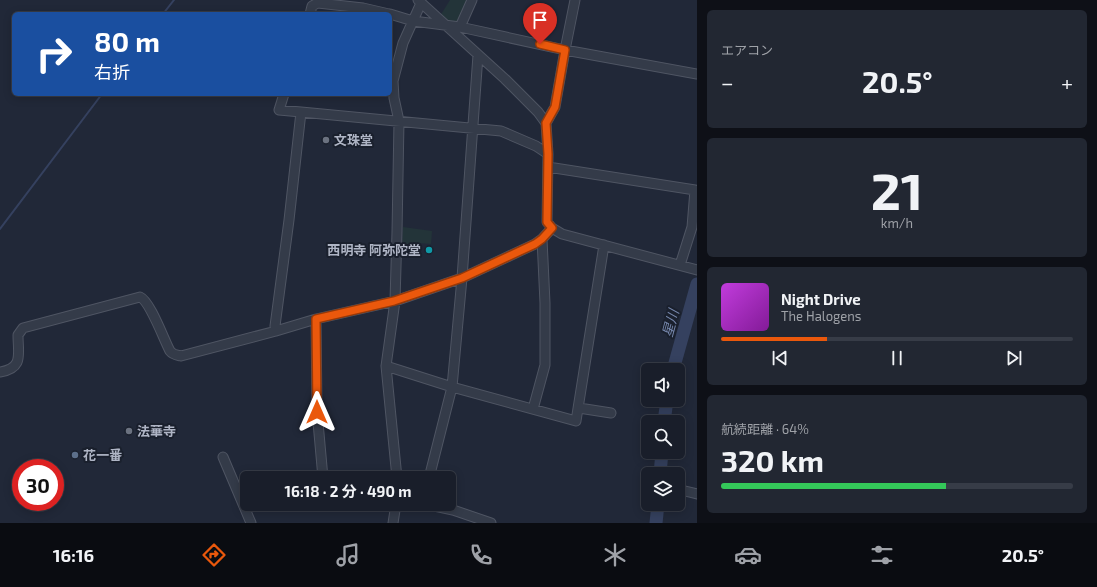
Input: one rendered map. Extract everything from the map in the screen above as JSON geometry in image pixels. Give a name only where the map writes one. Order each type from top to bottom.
[{"type":"street","points":[[460,27],[472,0]]},
{"type":"street","points":[[546,123],[555,107],[574,0]]},
{"type":"street","points":[[310,12],[312,6],[321,1],[380,12]]},
{"type":"street","points":[[395,471],[386,366],[394,301],[397,232],[399,121],[394,98],[393,81],[403,43],[413,21],[419,1],[538,112],[546,123],[548,154],[547,222],[552,228],[562,234],[697,270]]},
{"type":"street","points":[[392,15],[413,21],[460,27],[565,50],[697,74]]},
{"type":"street","points":[[431,471],[452,387],[462,278],[478,55]]},
{"type":"street","points":[[283,96],[279,110],[500,131],[536,146],[548,154]]},
{"type":"street","points":[[276,331],[275,326],[301,112]]},
{"type":"street","points":[[548,167],[695,190],[692,227],[680,265]]},
{"type":"street","points":[[0,372],[10,370],[17,364],[19,359],[18,335],[23,328],[140,298],[144,299],[149,306],[170,351],[174,355],[181,356],[316,319],[394,301],[462,278],[535,244],[552,228]]},
{"type":"street","points":[[533,409],[545,365],[545,296],[542,239]]},
{"type":"street","points":[[386,366],[452,387],[576,420],[604,245]]},
{"type":"street","points":[[316,319],[317,412],[322,471]]},
{"type":"street","points":[[579,408],[610,413]]},
{"type":"street","points":[[223,457],[251,523]]},
{"type":"street","points":[[685,491],[697,494]]},
{"type":"street","points":[[393,523],[395,511]]},
{"type":"street","points":[[456,511],[491,523]]},
{"type":"shaded area","points":[[450,0],[469,0],[458,24],[445,22],[440,16]]},
{"type":"shaded area","points":[[403,227],[432,231],[431,244],[419,243],[419,246],[402,245]]},
{"type":"waterway","points":[[165,12],[174,0]]},
{"type":"waterway","points":[[0,229],[100,96]]},
{"type":"waterway","name":"星川","points":[[675,363],[697,284]]},
{"type":"waterway","name":"星川","points":[[665,415],[666,407]]},
{"type":"waterway","name":"星川","points":[[661,459],[661,467]]},
{"type":"waterway","name":"星川","points":[[656,523],[657,511]]},
{"type":"place","name":"文珠堂","points":[[326,140]]},
{"type":"place","name":"西明寺 阿弥陀堂","points":[[429,250]]},
{"type":"place","name":"法華寺","points":[[129,431]]},
{"type":"place","name":"花一番","points":[[75,455]]},
{"type":"route","points":[[317,412],[316,319],[394,301],[462,278],[535,244],[552,228],[547,222],[548,154],[546,123],[555,107],[565,50],[540,44]]}]
